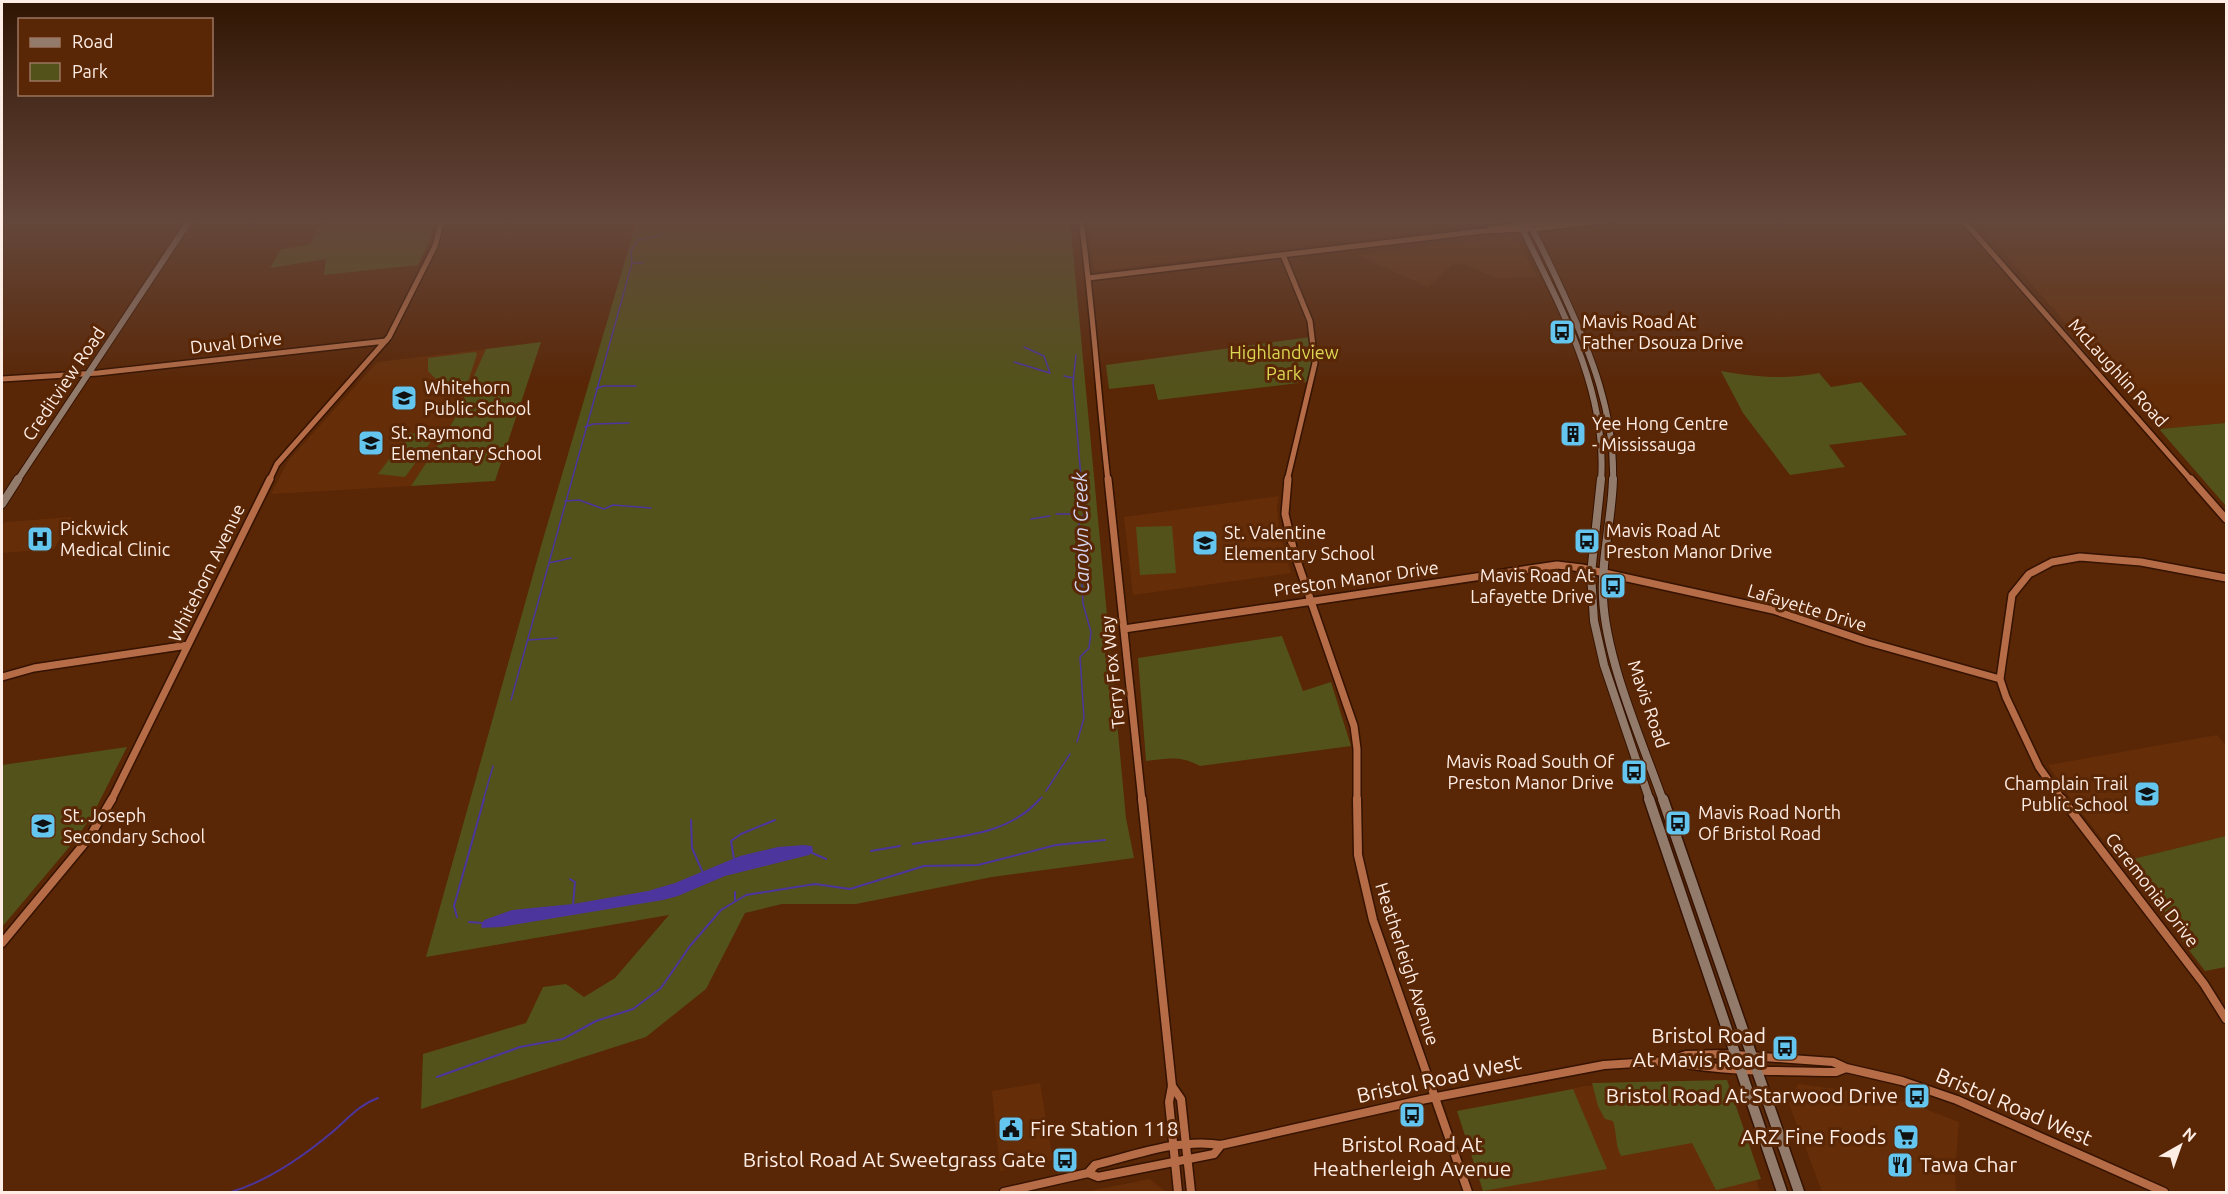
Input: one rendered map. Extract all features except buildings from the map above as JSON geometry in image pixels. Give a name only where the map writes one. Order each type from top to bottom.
[{"type":"main road","name":"Creditview Road","points":[[2,504],[153,276]]},
{"type":"main road","name":"Mavis Road","points":[[1544,276],[1594,399],[1600,436],[1601,465],[1590,596],[1594,628],[1604,665],[1782,1192]]},
{"type":"main road","name":"Mavis Road","points":[[1554,276],[1584,342],[1605,399],[1612,436],[1613,470],[1603,598],[1607,630],[1617,668],[1799,1192]]},
{"type":"street","name":"Whitehorn Avenue","points":[[2,943],[89,838],[104,815],[277,464],[386,341],[420,276]]},
{"type":"street","points":[[1088,278],[1107,276]]},
{"type":"street","name":"Heatherleigh Avenue","points":[[1292,276],[1309,315],[1316,342],[1315,363],[1286,487],[1285,514],[1294,552],[1354,726],[1357,749],[1358,855],[1368,907],[1468,1192]]},
{"type":"street","name":"McLaughlin Road","points":[[2012,276],[2226,519]]},
{"type":"street","name":"Terry Fox Way","points":[[1088,278],[1172,1086],[1169,1102],[1178,1192]]},
{"type":"street","name":"Duval Drive","points":[[2,379],[89,374],[386,341]]},
{"type":"street","name":"Ceremonial Drive","points":[[2226,578],[2096,556],[2070,557],[2045,563],[2029,572],[2018,583],[2012,595],[2000,679],[2006,697],[2039,767],[2085,831],[2204,984],[2226,1019]]},
{"type":"street","name":"Preston Manor Drive","points":[[1124,629],[1546,565],[1604,573]]},
{"type":"street","name":"Lafayette Drive","points":[[1604,573],[1773,610],[1868,642],[2000,679]]},
{"type":"street","points":[[2,677],[34,668],[188,645]]},
{"type":"street","name":"Bristol Road West","points":[[1088,1173],[1095,1165],[1187,1145],[1211,1142],[1221,1145],[1434,1097],[1604,1065],[1667,1061],[1686,1055],[1736,1055],[1833,1062],[1846,1068],[1881,1075],[1939,1093],[2164,1192]]},
{"type":"street","name":"Bristol Road West","points":[[1667,1061],[1690,1066],[1740,1069],[1836,1072],[1846,1068]]},
{"type":"street","name":"Terry Fox Way","points":[[1172,1086],[1181,1100],[1191,1192]]},
{"type":"street","name":"Bristol Road West","points":[[1004,1192],[1088,1173],[1098,1177],[1214,1154],[1221,1145]]},
{"type":"shaded area","points":[[1403,276],[1440,276],[1428,287]]},
{"type":"shaded area","points":[[1491,276],[1537,277],[1497,278]]},
{"type":"shaded area","points":[[2024,276],[2226,276],[2226,423],[2159,429]]},
{"type":"shaded area","points":[[486,349],[454,420],[411,486],[271,494],[288,461],[377,362]]},
{"type":"shaded area","name":"St. Valentine Elementary School","points":[[1279,496],[1277,506],[1279,529],[1291,573],[1133,595],[1124,517]]},
{"type":"shaded area","points":[[72,517],[54,549],[2,553],[2,524]]},
{"type":"shaded area","name":"Champlain Trail Public School","points":[[2217,735],[2226,746],[2226,836],[2121,862],[2075,805],[2048,765]]},
{"type":"shaded area","points":[[812,846],[813,851],[809,855],[725,876],[663,900],[501,927],[482,928],[481,926],[484,920],[512,910],[573,904],[648,891],[675,883],[740,856],[778,847]]},
{"type":"shaded area","points":[[1702,1082],[1733,1107],[1760,1192],[1484,1192],[1459,1116],[1584,1086]]},
{"type":"shaded area","points":[[1040,1083],[1053,1160],[1000,1171],[992,1091]]},
{"type":"shaded area","points":[[1798,1084],[1866,1093],[1915,1105],[1959,1122],[1955,1172],[1956,1192],[1822,1192],[1789,1104]]},
{"type":"shaded area","points":[[1150,1179],[1166,1192],[1084,1192]]},
{"type":"green space","points":[[621,276],[1075,276],[1126,818],[1134,858],[992,877],[856,904],[782,904],[745,913],[706,989],[646,1037],[421,1109],[423,1054],[526,1023],[543,987],[566,984],[584,997],[615,978],[669,915],[426,957],[541,546]]},
{"type":"green space","name":"Highlandview Park","points":[[1311,337],[1312,362],[1307,382],[1158,400],[1154,384],[1109,389],[1106,365]]},
{"type":"green space","points":[[541,342],[495,481],[411,486],[454,420],[486,349]]},
{"type":"green space","points":[[475,352],[477,354],[467,385],[439,382],[428,371],[428,358]]},
{"type":"green space","points":[[1721,371],[1770,377],[1819,373],[1831,387],[1861,382],[1907,435],[1829,445],[1845,467],[1790,475],[1743,413]]},
{"type":"green space","points":[[2226,423],[2226,506],[2159,429]]},
{"type":"green space","points":[[409,433],[435,436],[405,477],[378,474]]},
{"type":"green space","points":[[1172,526],[1176,573],[1140,575],[1136,527]]},
{"type":"green space","points":[[1282,636],[1303,691],[1331,682],[1351,746],[1200,766],[1180,759],[1146,761],[1138,658]]},
{"type":"green space","name":"St. Joseph Secondary School","points":[[127,747],[93,814],[76,839],[2,927],[2,765]]},
{"type":"green space","points":[[2226,836],[2226,967],[2205,971],[2121,862]]},
{"type":"green space","points":[[1727,1080],[1761,1179],[1716,1190],[1692,1143],[1621,1156],[1613,1121],[1605,1119],[1598,1106],[1592,1083]]},
{"type":"green space","points":[[1573,1089],[1607,1169],[1483,1191],[1457,1111]]},
{"type":"waterway","points":[[597,388],[628,276]]},
{"type":"waterway","points":[[1014,362],[1050,373],[1044,356],[1024,347]]},
{"type":"waterway","name":"Carolyn Creek","points":[[1073,378],[1076,355]]},
{"type":"waterway","points":[[1064,376],[1073,378]]},
{"type":"waterway","name":"Carolyn Creek","points":[[1073,378],[1084,514],[1081,520]]},
{"type":"waterway","points":[[597,388],[603,386],[636,386]]},
{"type":"waterway","points":[[587,426],[597,388]]},
{"type":"waterway","points":[[587,426],[593,424],[629,423]]},
{"type":"waterway","points":[[566,501],[587,426]]},
{"type":"waterway","points":[[566,501],[579,500],[604,509],[613,505],[651,508]]},
{"type":"waterway","points":[[511,700],[566,501]]},
{"type":"waterway","points":[[1056,514],[1071,514],[1081,520]]},
{"type":"waterway","points":[[1031,519],[1050,516]]},
{"type":"waterway","name":"Carolyn Creek","points":[[1077,742],[1084,718],[1080,657],[1089,648],[1091,632],[1083,604],[1079,523],[1081,520]]},
{"type":"waterway","points":[[549,563],[571,558]]},
{"type":"waterway","points":[[528,640],[557,638]]},
{"type":"waterway","name":"Carolyn Creek","points":[[1046,791],[1070,754]]},
{"type":"waterway","points":[[483,801],[493,766]]},
{"type":"waterway","points":[[457,917],[454,906],[484,799]]},
{"type":"waterway","name":"Carolyn Creek","points":[[913,844],[965,836],[997,827],[1013,821],[1040,799]]},
{"type":"waterway","points":[[691,820],[692,848],[703,873]]},
{"type":"waterway","points":[[734,859],[731,841],[741,834],[775,820]]},
{"type":"waterway","name":"Carolyn Creek","points":[[437,1077],[520,1047],[563,1039],[596,1021],[633,1009],[661,988],[690,946],[721,910],[746,895],[815,884],[850,889],[924,866],[978,865],[1056,845],[1105,840]]},
{"type":"waterway","name":"Carolyn Creek","points":[[871,851],[900,846]]},
{"type":"waterway","name":"Carolyn Creek","points":[[810,852],[826,859]]},
{"type":"waterway","points":[[570,879],[575,882],[573,905]]},
{"type":"waterway","name":"Carolyn Creek","points":[[735,892],[735,900]]},
{"type":"waterway","points":[[469,922],[483,923]]},
{"type":"waterway","name":"Carolyn Creek","points":[[231,1192],[258,1182],[284,1168],[319,1143],[358,1109],[378,1098]]},
{"type":"place","name":"Mavis Road At Father Dsouza Drive","points":[[1562,332]]},
{"type":"place","name":"Whitehorn Public School","points":[[404,398]]},
{"type":"place","name":"Yee Hong Centre - Mississauga","points":[[1573,434]]},
{"type":"place","name":"St. Raymond Elementary School","points":[[371,443]]},
{"type":"place","name":"Pickwick Medical Clinic","points":[[40,539]]},
{"type":"place","name":"Mavis Road At Preston Manor Drive","points":[[1587,541]]},
{"type":"place","name":"St. Valentine Elementary School","points":[[1205,543]]},
{"type":"place","name":"Mavis Road At Lafayette Drive","points":[[1613,586]]},
{"type":"place","name":"Mavis Road South Of Preston Manor Drive","points":[[1634,772]]},
{"type":"place","name":"Champlain Trail Public School","points":[[2147,794]]},
{"type":"place","name":"Mavis Road North Of Bristol Road","points":[[1678,823]]},
{"type":"place","name":"St. Joseph Secondary School","points":[[43,826]]},
{"type":"place","name":"Bristol Road At Mavis Road","points":[[1785,1048]]},
{"type":"place","name":"Bristol Road At Starwood Drive","points":[[1917,1096]]},
{"type":"place","name":"Bristol Road At Heatherleigh Avenue","points":[[1412,1115]]},
{"type":"place","name":"Fire Station 118","points":[[1011,1129]]},
{"type":"place","name":"ARZ Fine Foods","points":[[1906,1137]]},
{"type":"place","name":"Bristol Road At Sweetgrass Gate","points":[[1065,1160]]},
{"type":"place","name":"Tawa Char","points":[[1900,1165]]}]
